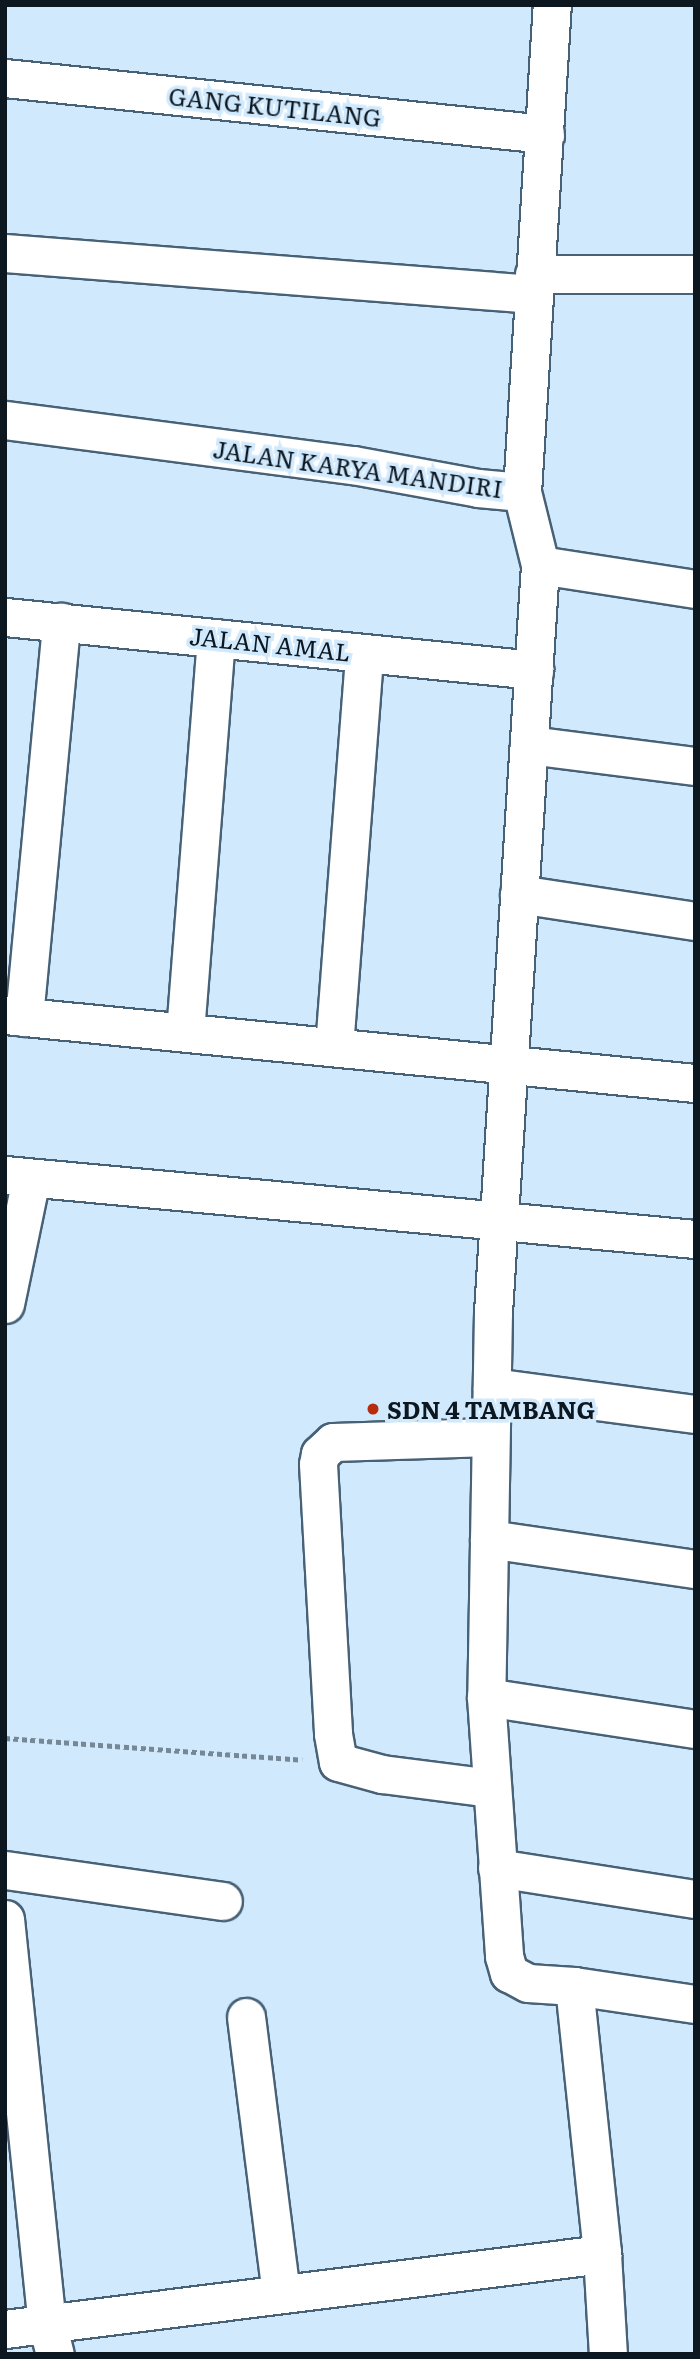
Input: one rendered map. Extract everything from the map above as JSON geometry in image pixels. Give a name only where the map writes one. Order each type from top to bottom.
[{"type":"street","points":[[522,492],[552,5]]},
{"type":"street","name":"GANG KUTILANG","points":[[5,78],[545,134]]},
{"type":"street","points":[[5,253],[533,284],[695,274]]},
{"type":"street","name":"JALAN KARYA MANDIRI","points":[[5,420],[353,466],[478,488],[522,492],[540,565],[498,1220],[486,1697],[504,1956],[509,1973],[528,1983],[574,1986]]},
{"type":"street","points":[[540,565],[695,589]]},
{"type":"street","name":"JALAN AMAL","points":[[5,617],[534,670]]},
{"type":"street","points":[[61,622],[15,1016],[695,1083]]},
{"type":"street","points":[[185,1032],[216,638]]},
{"type":"street","points":[[334,1047],[364,653]]},
{"type":"street","points":[[529,745],[695,766]]},
{"type":"street","points":[[519,894],[695,921]]},
{"type":"street","points":[[5,1304],[18,1177],[695,1239]]},
{"type":"street","points":[[492,1387],[695,1414]]},
{"type":"street","points":[[491,1437],[333,1442],[320,1454],[318,1464],[329,1666],[338,1762],[382,1774],[492,1788]]},
{"type":"street","points":[[489,1539],[695,1569]]},
{"type":"street","points":[[486,1697],[695,1729]]},
{"type":"street","points":[[497,1868],[695,1899]]},
{"type":"street","points":[[5,1870],[223,1901]]},
{"type":"street","points":[[5,1919],[20,2195],[51,2338]]},
{"type":"street","points":[[608,2354],[602,2255],[574,1986],[695,2004]]},
{"type":"street","points":[[246,2017],[281,2294]]},
{"type":"street","points":[[5,2329],[51,2338],[281,2294],[602,2255]]},
{"type":"path","points":[[5,1738],[338,1762]]},
{"type":"place","name":"SDN 4 TAMBANG","points":[[373,1409]]}]
